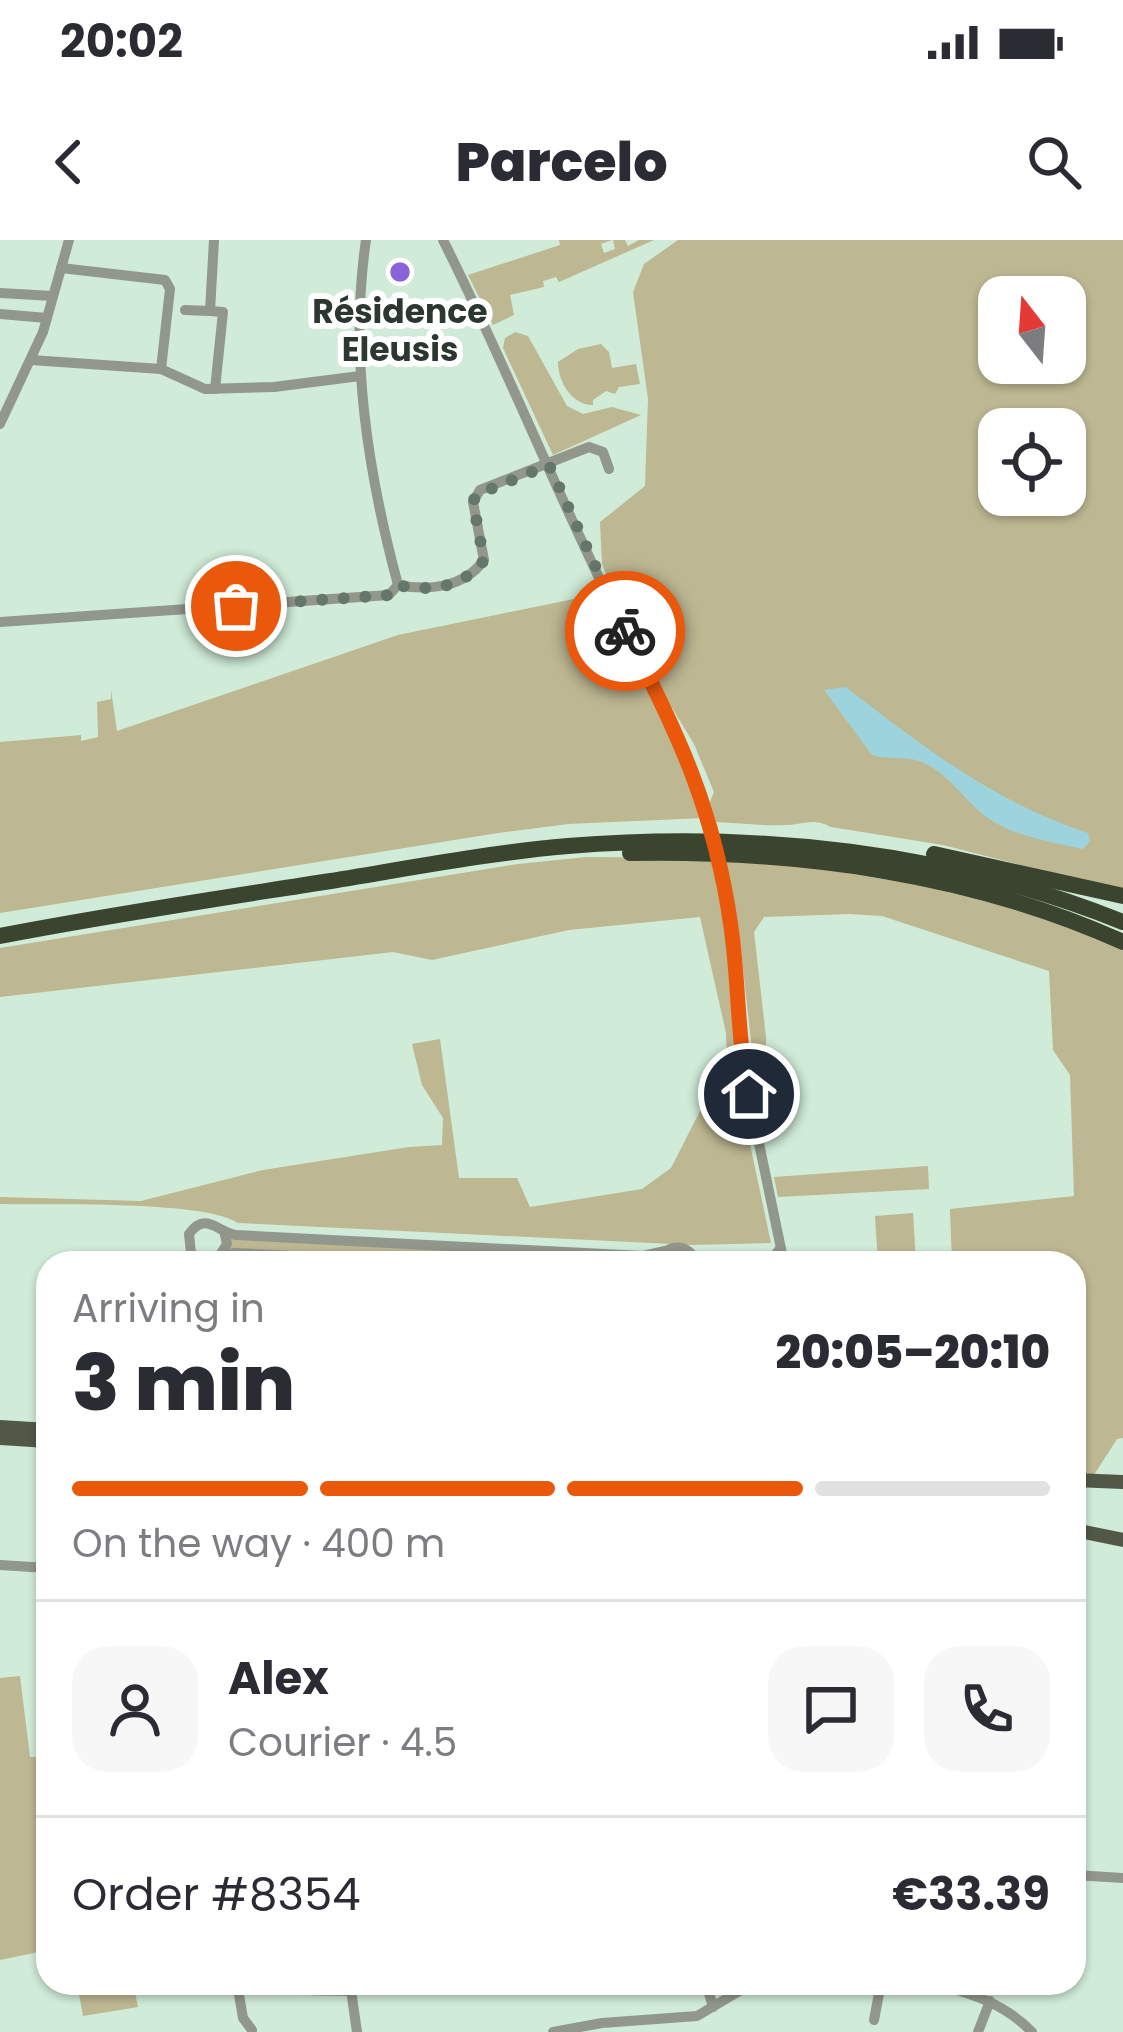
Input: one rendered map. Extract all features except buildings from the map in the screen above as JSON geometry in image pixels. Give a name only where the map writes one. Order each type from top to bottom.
[{"type":"highway","points":[[0,924],[498,844],[661,829],[862,841],[1123,896]]},
{"type":"highway","points":[[0,936],[485,856],[661,840],[788,844],[946,867],[1032,889],[1123,922]]},
{"type":"highway","points":[[485,856],[507,860],[670,852],[810,861],[945,883],[1123,942]]},
{"type":"highway","points":[[1030,875],[1123,909]]},
{"type":"main road","points":[[2,1437],[36,1432]]},
{"type":"main road","points":[[2,1437],[36,1440]]},
{"type":"main road","points":[[1086,1480],[1123,1482]]},
{"type":"main road","points":[[1086,1532],[1123,1540]]},
{"type":"street","points":[[0,424],[31,360],[70,240]]},
{"type":"street","points":[[210,311],[214,240]]},
{"type":"street","points":[[366,240],[360,376],[372,473],[398,585]]},
{"type":"street","points":[[442,240],[682,744],[706,811],[732,933],[747,1086],[781,1251]]},
{"type":"street","points":[[61,268],[165,280],[170,289],[161,369]]},
{"type":"street","points":[[0,293],[53,296]]},
{"type":"street","points":[[185,310],[223,312],[215,389]]},
{"type":"street","points":[[0,314],[46,318]]},
{"type":"street","points":[[31,360],[161,369],[205,389],[274,387],[360,376]]},
{"type":"street","points":[[398,585],[434,590],[476,570],[484,560],[473,502],[476,495],[596,447],[609,469]]},
{"type":"street","points":[[0,622],[389,595],[398,585]]},
{"type":"street","points":[[192,1251],[188,1240],[195,1226],[210,1222],[241,1235],[547,1251]]},
{"type":"street","points":[[223,1251],[227,1244],[224,1231]]},
{"type":"street","points":[[779,1251],[780,1246]]},
{"type":"street","points":[[664,1251],[680,1247],[685,1251]]},
{"type":"street","points":[[0,1565],[36,1567]]},
{"type":"street","points":[[1086,1875],[1123,1878]]},
{"type":"street","points":[[239,1995],[242,2018],[252,2031]]},
{"type":"street","points":[[352,1995],[357,2032]]},
{"type":"street","points":[[710,1995],[713,2007]]},
{"type":"street","points":[[553,2032],[697,2016],[733,1995]]},
{"type":"street","points":[[874,2020],[879,1995]]},
{"type":"street","points":[[971,1995],[1015,2015],[1033,2032]]},
{"type":"street","points":[[978,2032],[990,2001]]},
{"type":"street","points":[[697,2016],[698,2032]]},
{"type":"shaded area","points":[[559,240],[612,240],[601,244],[604,253],[615,249],[613,240],[625,240],[628,246],[654,240],[559,282],[556,277],[543,281],[544,287],[510,295],[514,315],[493,325],[468,275],[560,245]]},
{"type":"shaded area","points":[[678,240],[1123,240],[1123,891],[943,845],[818,822],[716,822],[710,802],[714,792],[694,744],[663,693],[602,564],[600,522],[645,486],[648,399],[633,292],[644,264]]},
{"type":"shaded area","points":[[515,332],[528,336],[567,406],[583,414],[612,407],[641,415],[553,455],[503,348],[505,338]]},
{"type":"shaded area","points":[[601,344],[609,352],[612,368],[636,364],[640,384],[619,387],[615,394],[606,391],[593,405],[585,404],[568,391],[558,362],[578,349]]},
{"type":"shaded area","points":[[603,593],[693,781],[703,818],[568,824],[498,833],[0,913],[0,742],[98,737],[97,702],[111,699],[111,690],[117,731],[398,635]]},
{"type":"shaded area","points":[[587,857],[711,858],[725,929],[738,1088],[771,1243],[692,1245],[238,1223],[194,1210],[161,1207],[0,1204],[0,1197],[141,1201],[263,1170],[442,1145],[443,1118],[422,1085],[412,1044],[440,1039],[459,1178],[517,1178],[530,1207],[642,1189],[671,1168],[727,1058],[726,1033],[700,917],[569,930],[432,960],[393,952],[0,997],[0,948],[518,864]]},
{"type":"shaded area","points":[[725,857],[972,894],[1123,945],[1123,1438],[1117,1439],[1092,1478],[1086,1477],[1086,1251],[952,1251],[950,1209],[1074,1196],[1070,1075],[1053,1050],[1049,971],[882,916],[764,917],[754,932],[766,1072],[776,1081],[758,1104],[739,932]]},
{"type":"shaded area","points":[[928,1166],[929,1189],[778,1197],[774,1177]]},
{"type":"shaded area","points":[[913,1213],[915,1251],[877,1251],[875,1216]]},
{"type":"shaded area","points":[[231,1238],[495,1251],[270,1251],[230,1249]]},
{"type":"shaded area","points":[[20,1676],[30,1757],[36,1757],[36,1952],[0,1960],[0,1678]]},
{"type":"shaded area","points":[[79,1995],[136,1995],[138,2007],[83,2016]]},
{"type":"water","points":[[846,687],[961,771],[1023,806],[1088,833],[1090,841],[1083,849],[1018,833],[984,815],[929,765],[872,755],[824,690]]},
{"type":"way so far","points":[[236,606],[389,595],[398,585],[434,590],[476,570],[484,560],[473,502],[480,490],[549,465],[625,631]]},
{"type":"place","name":"Résidence Eleusis","points":[[400,272]]},
{"type":"route","points":[[625,631],[682,744],[706,811],[727,898],[749,1094]]}]
